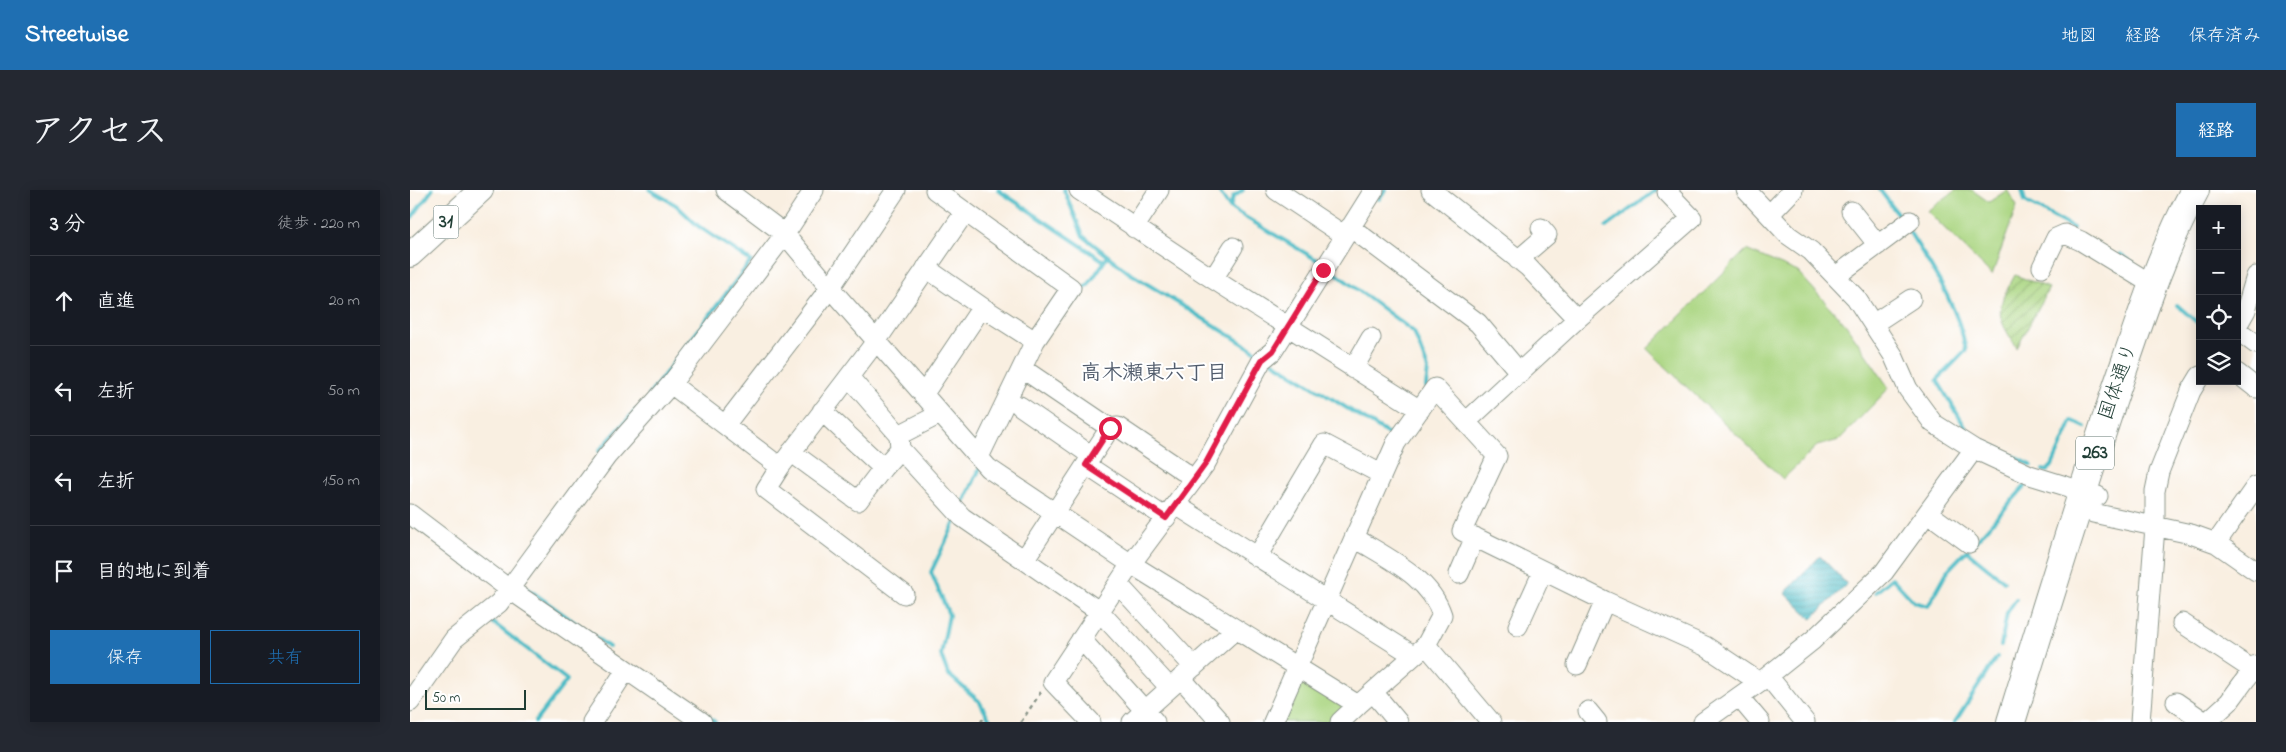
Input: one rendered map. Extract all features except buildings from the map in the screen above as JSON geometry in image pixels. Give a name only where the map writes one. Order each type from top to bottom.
[{"type":"highway","name":"国体通り","points":[[2027,722],[2152,284],[2197,198]]},
{"type":"highway","name":"国体通り","points":[[2011,722],[2162,298],[2185,243],[2197,198]]},
{"type":"main road","name":"31","points":[[410,255],[481,190]]},
{"type":"street","points":[[727,190],[785,234],[983,463],[1131,564],[1358,705]]},
{"type":"street","points":[[410,702],[454,639],[500,595],[607,456],[671,384],[785,234],[814,190]]},
{"type":"street","points":[[725,425],[830,288],[896,190]]},
{"type":"street","points":[[935,190],[1072,288],[1035,341],[1027,372],[983,463]]},
{"type":"street","points":[[1079,190],[1288,328],[1415,408]]},
{"type":"street","points":[[1134,228],[1159,190]]},
{"type":"street","points":[[1276,190],[1353,232],[1478,323],[1520,373]]},
{"type":"street","points":[[1091,722],[1053,682],[1131,564],[1206,463],[1265,358],[1288,328],[1326,267],[1353,232],[1374,190]]},
{"type":"street","points":[[1431,190],[1518,260],[1577,319]]},
{"type":"street","points":[[1466,422],[1577,319],[1692,218],[1667,192],[1670,190]]},
{"type":"street","points":[[1746,190],[1770,214],[1788,236],[1811,251],[1856,298],[1893,355],[1908,390],[1933,423],[1974,449],[2030,476],[2091,500],[2149,526],[2192,534],[2216,543],[2256,571]]},
{"type":"street","points":[[1770,214],[1793,190]]},
{"type":"street","points":[[1851,211],[1878,245]]},
{"type":"street","points":[[904,594],[766,489],[786,459],[877,340],[965,212]]},
{"type":"street","points":[[1836,276],[1906,223]]},
{"type":"street","points":[[1518,260],[1547,235],[1541,228]]},
{"type":"street","points":[[2042,267],[2056,238],[2066,234],[2152,284]]},
{"type":"street","points":[[1213,279],[1233,247]]},
{"type":"street","points":[[926,268],[1035,341]]},
{"type":"street","points":[[2243,333],[2246,310],[2256,276]]},
{"type":"street","points":[[1873,324],[1911,299]]},
{"type":"street","points":[[923,395],[982,307]]},
{"type":"street","points":[[1353,369],[1372,338]]},
{"type":"street","points":[[1027,372],[1110,428],[1118,427],[1183,470]]},
{"type":"street","points":[[849,377],[959,514],[1100,612],[1181,678]]},
{"type":"street","points":[[2241,377],[2256,388]]},
{"type":"street","points":[[2140,722],[2149,526],[2159,472],[2196,383]]},
{"type":"street","points":[[671,384],[725,425],[858,502],[900,442],[940,414]]},
{"type":"street","points":[[1273,722],[1294,665],[1323,599],[1355,538],[1377,472],[1396,443],[1415,408],[1435,388],[1498,456],[1462,531],[1605,601],[1705,646],[1767,681],[1805,722]]},
{"type":"street","points":[[1020,406],[1089,460],[1171,511],[1257,557],[1323,599],[1420,650],[1491,722]]},
{"type":"street","points":[[822,412],[882,468]]},
{"type":"street","points":[[1024,560],[1110,428]]},
{"type":"street","points":[[1257,557],[1324,444],[1377,472]]},
{"type":"street","points":[[1703,722],[1742,702],[1813,640],[1884,572],[1974,449]]},
{"type":"street","points":[[2216,543],[2256,486]]},
{"type":"street","points":[[1928,512],[1969,543]]},
{"type":"street","points":[[410,514],[500,595],[626,670],[702,722]]},
{"type":"street","points":[[1459,574],[1475,537]]},
{"type":"street","points":[[1340,722],[1420,650],[1442,615],[1438,602],[1428,588],[1411,574],[1355,538]]},
{"type":"street","points":[[1518,626],[1543,571]]},
{"type":"street","points":[[1118,584],[1181,678],[1220,722]]},
{"type":"street","points":[[1577,665],[1605,601]]},
{"type":"street","points":[[2176,702],[2206,722],[2229,702],[2254,668],[2182,623]]},
{"type":"street","points":[[1081,639],[1144,718],[1181,678],[1236,629]]},
{"type":"street","points":[[592,722],[626,670]]},
{"type":"street","points":[[1373,692],[1398,722]]},
{"type":"street","points":[[1742,702],[1760,722]]},
{"type":"path","points":[[1021,722],[1043,689],[1053,682]]},
{"type":"path","points":[[981,722],[986,720],[987,722]]},
{"type":"green space","points":[[1956,190],[1972,190],[1989,202],[2007,190],[2017,206],[1992,275],[1927,211]]},
{"type":"green space","points":[[1746,250],[1798,272],[1846,325],[1889,388],[1839,440],[1817,446],[1783,479],[1647,349]]},
{"type":"green space","points":[[2015,275],[2049,288],[2017,348],[2004,327],[2000,312],[2004,296]]},
{"type":"green space","points":[[1299,672],[1349,703],[1335,722],[1276,722]]},
{"type":"water","points":[[1820,556],[1847,584],[1812,619],[1785,593]]},
{"type":"waterway","points":[[410,220],[432,190]]},
{"type":"waterway","points":[[649,395],[751,261],[698,226],[676,205],[650,190]]},
{"type":"waterway","points":[[998,190],[1104,261]]},
{"type":"waterway","points":[[1064,190],[1083,236],[1128,272],[1260,354]]},
{"type":"waterway","points":[[1218,190],[1230,208],[1322,263]]},
{"type":"waterway","points":[[1230,208],[1233,197],[1243,190]]},
{"type":"waterway","points":[[1379,199],[1385,190]]},
{"type":"waterway","points":[[1606,227],[1656,190]]},
{"type":"waterway","points":[[1880,190],[1902,220]]},
{"type":"waterway","points":[[2022,190],[2025,201],[2073,228]]},
{"type":"waterway","points":[[1907,228],[1950,302],[1957,317],[1966,350],[1937,380],[1970,435],[2031,465]]},
{"type":"waterway","points":[[2120,254],[2133,263]]},
{"type":"waterway","points":[[1076,296],[1089,284],[1108,256]]},
{"type":"waterway","points":[[2252,271],[2256,257]]},
{"type":"waterway","points":[[1330,269],[1414,332],[1428,369],[1426,387]]},
{"type":"waterway","points":[[2177,305],[2196,322]]},
{"type":"waterway","points":[[1270,360],[1393,437]]},
{"type":"waterway","points":[[599,451],[636,410]]},
{"type":"waterway","points":[[2043,470],[2047,471],[2052,466],[2072,421],[2085,427]]},
{"type":"waterway","points":[[961,509],[980,468]]},
{"type":"waterway","points":[[1975,542],[2026,485]]},
{"type":"waterway","points":[[956,520],[931,572],[949,615],[941,655],[948,674],[979,701],[991,722]]},
{"type":"waterway","points":[[1876,592],[1892,578],[1914,602],[1928,606],[1948,570],[1968,549]]},
{"type":"waterway","points":[[1967,551],[2004,581]]},
{"type":"waterway","points":[[524,586],[609,647]]},
{"type":"waterway","points":[[2001,646],[2007,613],[2016,599]]},
{"type":"waterway","points":[[491,621],[567,680],[535,722]]},
{"type":"waterway","points":[[1955,722],[1997,657]]},
{"type":"waterway","points":[[707,716],[715,722]]},
{"type":"district","name":"高木瀬東六丁目","points":[[1154,374]]},
{"type":"route","points":[[1110,428],[1086,465],[1166,518],[1206,463],[1262,360],[1273,351],[1323,270]]}]
